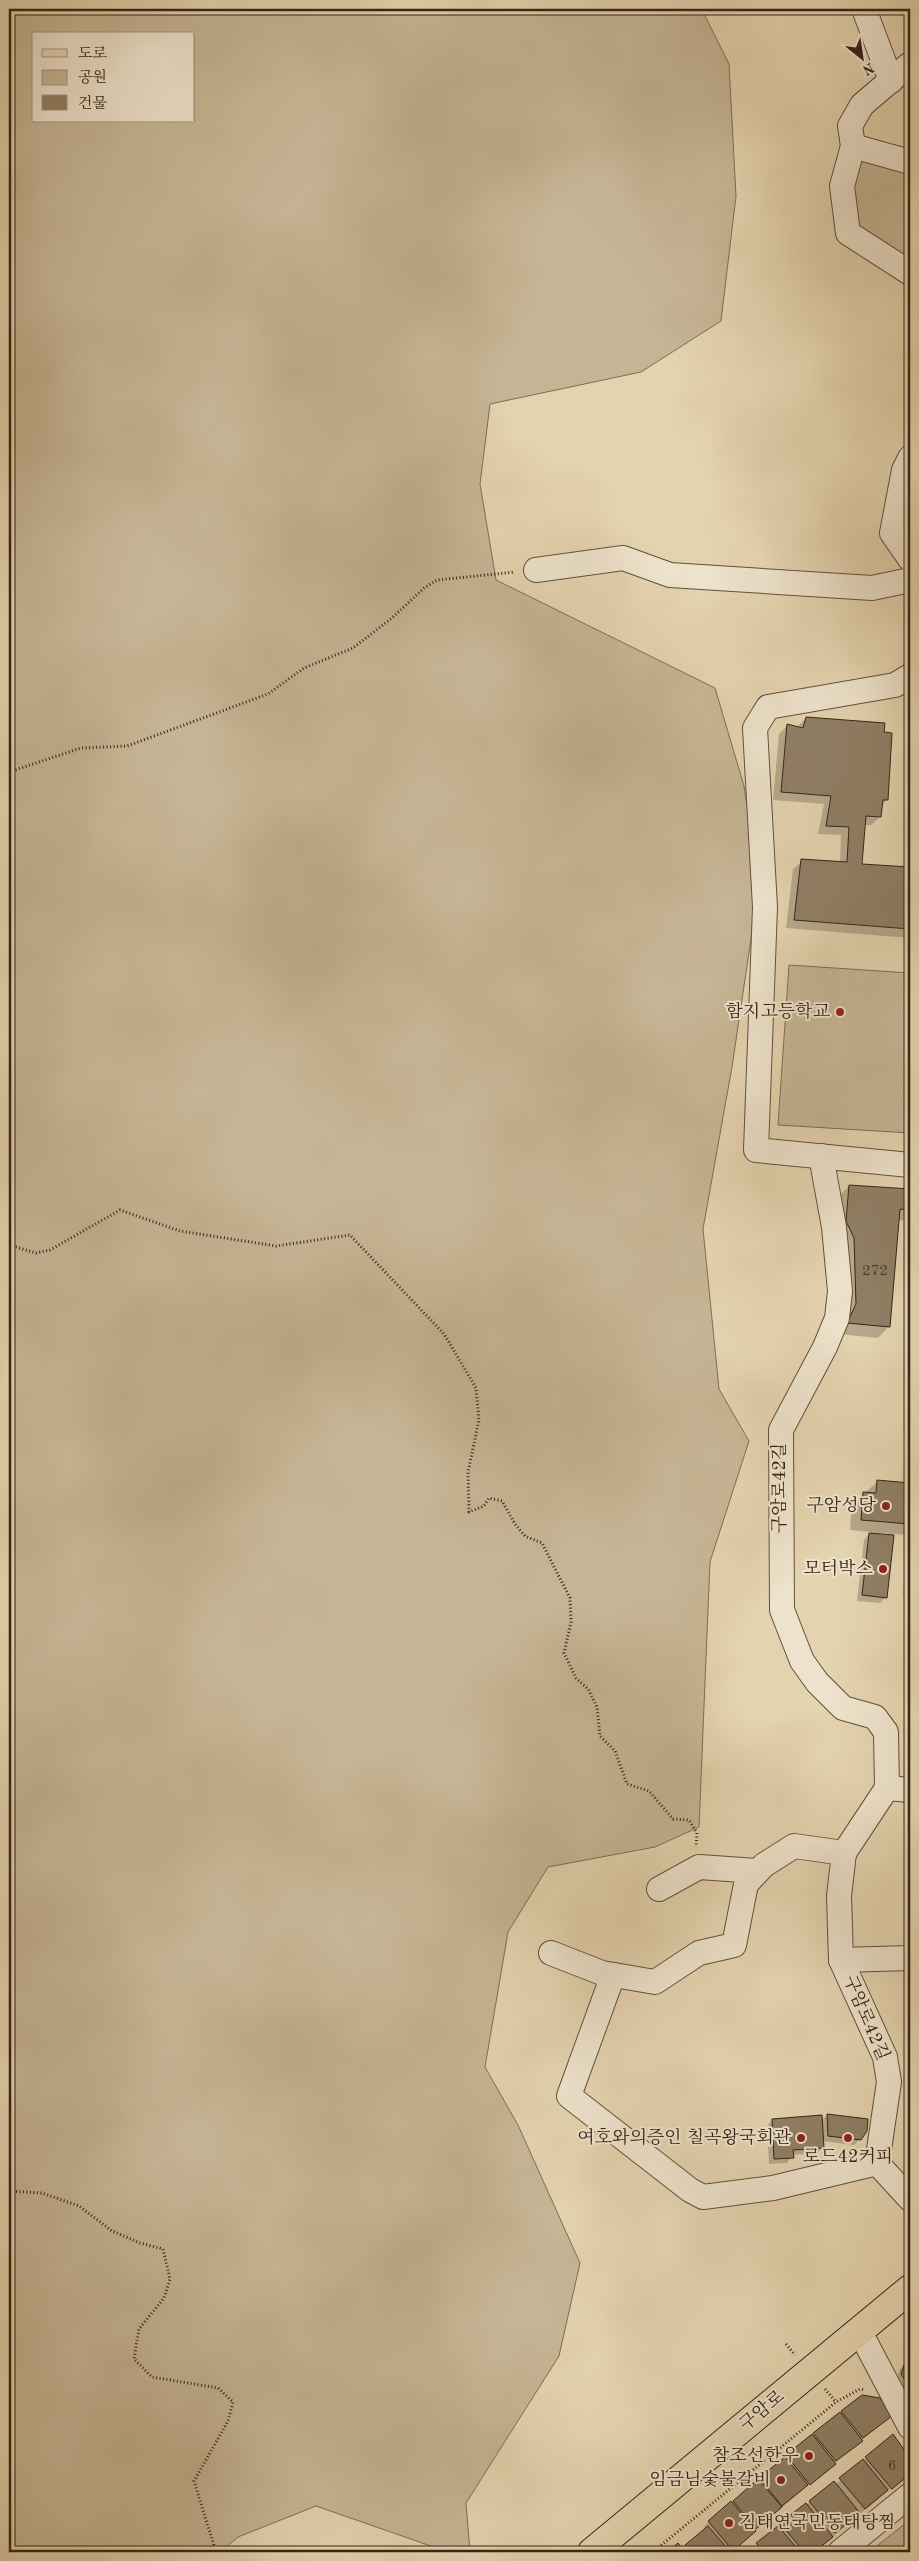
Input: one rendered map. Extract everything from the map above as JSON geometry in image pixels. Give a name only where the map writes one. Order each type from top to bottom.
[{"type":"main road","name":"구암로","points":[[592,2552],[859,2330],[910,2290]]},
{"type":"street","points":[[864,9],[891,81]]},
{"type":"street","points":[[910,64],[862,106],[850,126],[853,146],[842,186],[848,233],[910,273]]},
{"type":"street","points":[[853,146],[910,162]]},
{"type":"street","points":[[910,458],[904,470],[892,533],[910,559]]},
{"type":"street","points":[[536,570],[623,558],[670,575],[872,588],[910,580]]},
{"type":"street","points":[[910,676],[895,685],[768,707],[754,728],[765,907],[756,1150],[910,1165]]},
{"type":"street","name":"구암로42길","points":[[821,1156],[834,1227],[840,1291],[837,1318],[825,1347],[781,1430],[782,1610],[802,1661],[817,1682],[843,1708],[876,1717],[886,1732],[887,1788]]},
{"type":"street","points":[[551,1953],[613,1975],[655,1982],[699,1953],[734,1945],[746,1884],[757,1871],[794,1846],[844,1853],[887,1788],[910,1790]]},
{"type":"street","name":"구암로42길","points":[[844,1853],[839,1896],[841,1960],[885,2057],[889,2082],[877,2163]]},
{"type":"street","points":[[659,1889],[699,1867],[757,1871]]},
{"type":"street","points":[[841,1960],[910,1958]]},
{"type":"street","points":[[613,1975],[568,2096],[690,2190],[703,2197],[773,2188],[877,2163],[910,2199]]},
{"type":"street","points":[[859,2330],[910,2427]]},
{"type":"street","points":[[840,2552],[910,2495]]},
{"type":"path","points":[[9,772],[81,748],[127,746],[268,694],[304,668],[353,648],[437,580],[536,570]]},
{"type":"path","points":[[9,1246],[36,1253],[50,1250],[120,1210],[180,1231],[276,1246],[350,1235],[444,1334],[476,1388],[479,1420],[468,1472],[469,1512],[484,1506],[489,1498],[502,1501],[515,1524],[525,1536],[542,1543],[570,1598],[571,1622],[564,1653],[576,1678],[588,1689],[597,1707],[600,1736],[615,1751],[627,1784],[649,1791],[673,1818],[689,1820],[697,1834],[696,1859],[699,1867]]},
{"type":"path","points":[[9,2191],[42,2193],[79,2206],[112,2231],[140,2243],[163,2249],[170,2279],[164,2298],[139,2329],[134,2359],[152,2377],[218,2388],[233,2402],[228,2421],[194,2480],[216,2552]]},
{"type":"path","points":[[653,2552],[836,2402],[860,2389],[868,2390]]},
{"type":"green space","points":[[9,9],[699,9],[704,14],[729,64],[736,196],[721,321],[641,372],[490,404],[480,484],[496,580],[715,688],[744,786],[759,885],[732,1067],[703,1229],[719,1389],[749,1441],[710,1562],[699,1827],[655,1847],[548,1867],[508,1932],[485,2067],[518,2125],[580,2263],[559,2356],[466,2503],[470,2552],[448,2552],[316,2506],[238,2537],[220,2552],[9,2552]]},
{"type":"green space","points":[[856,155],[910,169],[910,271],[853,230],[852,187]]},
{"type":"green space","points":[[789,965],[910,973],[910,1133],[778,1125]]},
{"type":"green space","points":[[910,2520],[910,2552],[869,2552]]},
{"type":"building","points":[[806,717],[885,723],[884,732],[892,733],[888,800],[883,800],[881,817],[866,816],[862,864],[910,867],[910,929],[794,920],[801,859],[847,862],[849,827],[826,826],[831,796],[781,792],[787,724],[803,728]]},
{"type":"building","points":[[849,1185],[910,1189],[910,1210],[900,1209],[890,1327],[847,1323],[856,1304],[854,1238],[846,1221]]},
{"type":"building","name":"구암성당","points":[[877,1480],[910,1483],[910,1524],[861,1520],[863,1492],[876,1493]]},
{"type":"building","points":[[869,1533],[894,1535],[887,1598],[862,1595]]},
{"type":"building","points":[[827,2114],[868,2119],[867,2131],[861,2140],[828,2136]]},
{"type":"building","points":[[822,2115],[824,2148],[793,2150],[794,2158],[774,2159],[772,2119]]},
{"type":"building","points":[[910,2357],[910,2388],[901,2374],[905,2362]]},
{"type":"building","points":[[862,2395],[880,2398],[892,2416],[863,2438],[841,2411]]},
{"type":"building","points":[[840,2412],[863,2441],[836,2461],[813,2433]]},
{"type":"building","points":[[812,2434],[836,2464],[810,2485],[786,2455]]},
{"type":"building","points":[[893,2434],[910,2458],[910,2474],[892,2489],[865,2457]]},
{"type":"building","points":[[785,2457],[808,2485],[782,2506],[759,2478]]},
{"type":"building","points":[[863,2459],[888,2490],[865,2509],[839,2478]]},
{"type":"building","points":[[758,2479],[782,2507],[756,2529],[733,2501]]},
{"type":"building","points":[[834,2481],[860,2513],[835,2533],[809,2501]]},
{"type":"building","points":[[731,2501],[756,2531],[733,2551],[708,2521]]},
{"type":"building","points":[[806,2503],[833,2537],[814,2552],[804,2552],[780,2523]]},
{"type":"building","points":[[708,2526],[727,2548],[723,2552],[692,2552],[685,2545]]},
{"type":"building","points":[[778,2526],[800,2552],[764,2552],[756,2543]]},
{"type":"building","points":[[678,2543],[685,2552],[667,2552]]},
{"type":"place","name":"함지고등학교","points":[[840,1012]]},
{"type":"place","name":"구암성당","points":[[886,1506]]},
{"type":"place","name":"모터박스","points":[[883,1569]]},
{"type":"place","name":"여호와의증인 칠곡왕국회관","points":[[801,2138]]},
{"type":"place","name":"로드42커피","points":[[848,2138]]},
{"type":"place","name":"참조선한우","points":[[809,2456]]},
{"type":"place","name":"임금님숯불갈비","points":[[781,2480]]},
{"type":"place","name":"김태연국민동태탕찜","points":[[729,2523]]}]
